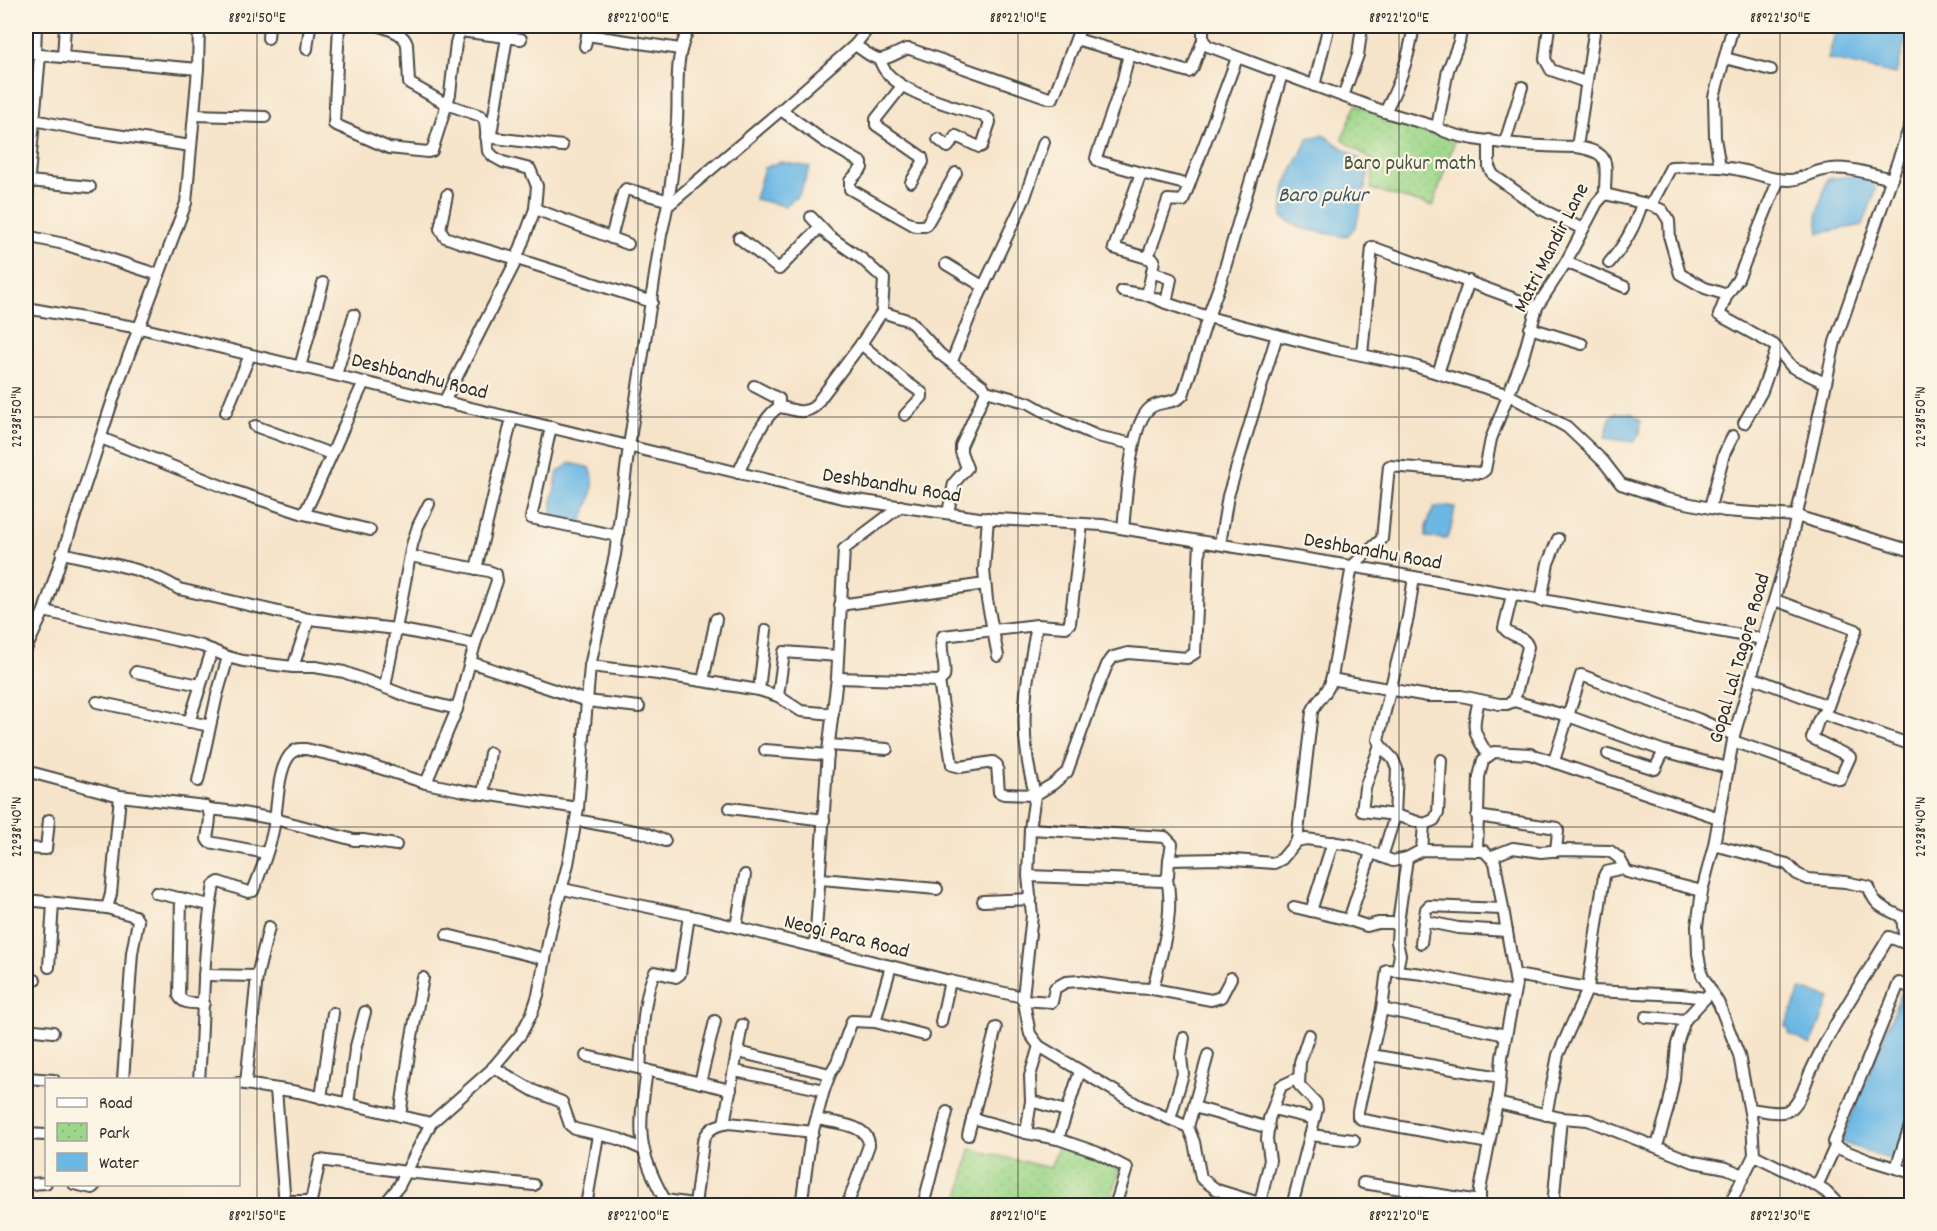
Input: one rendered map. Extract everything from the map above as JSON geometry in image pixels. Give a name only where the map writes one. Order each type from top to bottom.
[{"type":"street","points":[[26,209],[34,120],[36,26]]},
{"type":"street","points":[[63,57],[65,26]]},
{"type":"street","points":[[26,649],[44,611],[101,438],[186,203],[198,69],[199,26]]},
{"type":"street","points":[[268,38],[269,26]]},
{"type":"street","points":[[307,49],[309,26]]},
{"type":"street","points":[[339,26],[334,124],[368,141],[389,148],[430,152],[450,94],[460,28],[521,39]]},
{"type":"street","points":[[380,26],[405,39],[409,83],[446,104],[482,116],[488,137],[488,151],[494,157],[530,169],[537,186],[535,209],[517,259],[444,402]]},
{"type":"street","points":[[383,1206],[399,1186],[431,1124],[493,1067],[521,1034],[538,995],[578,808],[590,666],[618,536],[661,235],[670,202],[677,120],[678,60],[690,26]]},
{"type":"street","points":[[670,202],[781,111],[855,45],[870,26]]},
{"type":"street","points":[[855,45],[874,59],[880,60],[910,49],[940,62],[965,67],[1053,98],[1082,26]]},
{"type":"street","points":[[1076,39],[1189,72],[1203,40],[1203,26]]},
{"type":"street","points":[[1314,86],[1328,29],[1326,26]]},
{"type":"street","points":[[1343,96],[1358,55],[1362,26]]},
{"type":"street","points":[[1385,112],[1399,86],[1408,59],[1414,26]]},
{"type":"street","points":[[1437,127],[1449,70],[1462,26]]},
{"type":"street","points":[[1549,26],[1545,59],[1551,70],[1586,81]]},
{"type":"street","points":[[1203,40],[1208,46],[1237,58],[1385,112],[1437,127],[1443,132],[1505,142],[1550,147],[1577,147],[1594,26]]},
{"type":"street","points":[[1720,167],[1715,138],[1714,98],[1732,26]]},
{"type":"street","points":[[585,46],[588,30],[680,49]]},
{"type":"street","points":[[488,137],[507,37]]},
{"type":"street","points":[[34,53],[198,69]]},
{"type":"street","points":[[1129,54],[1122,83],[1096,158],[1098,161],[1189,185]]},
{"type":"street","points":[[1148,258],[1168,200],[1183,201],[1237,58]]},
{"type":"street","points":[[1725,58],[1771,70]]},
{"type":"street","points":[[880,60],[885,71],[902,86],[988,119],[989,126],[982,146],[979,147],[956,136],[948,147],[938,139]]},
{"type":"street","points":[[1123,528],[1133,444],[1146,412],[1151,407],[1173,402],[1183,395],[1221,281],[1282,74]]},
{"type":"street","points":[[902,86],[876,119],[876,125],[922,157],[923,162],[911,182]]},
{"type":"street","points":[[1505,142],[1522,87]]},
{"type":"street","points":[[781,111],[824,141],[862,163],[862,168],[850,181],[850,189],[915,226],[925,226],[956,173]]},
{"type":"street","points":[[194,115],[265,117]]},
{"type":"street","points":[[34,120],[89,131],[191,146]]},
{"type":"street","name":"Gopal Lal Tagore Road","points":[[1754,1155],[1750,1109],[1739,1055],[1719,1004],[1708,994],[1702,975],[1698,954],[1697,926],[1702,891],[1714,845],[1734,738],[1775,600],[1834,342],[1911,120]]},
{"type":"street","points":[[488,137],[562,146]]},
{"type":"street","points":[[1489,140],[1489,167],[1493,175],[1541,209],[1583,229]]},
{"type":"street","points":[[952,361],[972,310],[1024,200],[1044,142]]},
{"type":"street","name":"Matri Mandir Lane","points":[[1352,566],[1382,539],[1389,466],[1481,473],[1488,464],[1491,439],[1523,357],[1537,308],[1566,262],[1597,203],[1605,194],[1605,161],[1602,155],[1595,150],[1577,147]]},
{"type":"street","points":[[1609,263],[1622,248],[1646,204],[1671,167],[1720,167],[1779,180],[1792,180],[1824,170],[1840,168],[1892,179]]},
{"type":"street","points":[[1141,172],[1113,246],[1114,249],[1155,261],[1148,295]]},
{"type":"street","points":[[1779,180],[1738,279],[1727,295],[1719,315],[1778,348],[1792,367],[1825,383]]},
{"type":"street","points":[[29,181],[90,188]]},
{"type":"street","points":[[610,238],[626,189],[670,202]]},
{"type":"street","points":[[1605,194],[1662,210],[1669,221],[1670,239],[1680,274],[1696,284],[1727,295]]},
{"type":"street","points":[[447,195],[442,233],[459,242],[652,302]]},
{"type":"street","points":[[535,209],[628,244]]},
{"type":"street","points":[[779,407],[795,412],[810,410],[814,407],[882,312],[884,279],[862,259],[829,236],[811,217]]},
{"type":"street","points":[[739,238],[779,269],[820,227]]},
{"type":"street","points":[[26,236],[64,244],[159,275]]},
{"type":"street","points":[[1362,355],[1372,247],[1537,308]]},
{"type":"street","points":[[1566,262],[1625,287]]},
{"type":"street","points":[[946,264],[984,287]]},
{"type":"street","points":[[1152,272],[1171,279],[1166,303]]},
{"type":"street","points":[[1438,373],[1468,281]]},
{"type":"street","points":[[300,367],[323,283]]},
{"type":"street","points":[[1122,291],[1148,295],[1208,317],[1276,335],[1411,365],[1509,395],[1567,427],[1604,462],[1622,484],[1667,499],[1725,511],[1796,516],[1911,551]]},
{"type":"street","name":"Deshbandhu Road","points":[[26,308],[140,328],[843,498],[988,518],[1123,528],[1762,639]]},
{"type":"street","points":[[882,312],[910,321],[940,354],[952,361],[986,391],[1029,403],[1047,414],[1097,436],[1133,444]]},
{"type":"street","points":[[336,375],[354,315]]},
{"type":"street","points":[[1530,328],[1582,344]]},
{"type":"street","points":[[1220,544],[1228,496],[1276,335]]},
{"type":"street","points":[[861,344],[922,393],[922,397],[905,415]]},
{"type":"street","points":[[1744,423],[1762,391],[1778,348]]},
{"type":"street","points":[[226,412],[250,355]]},
{"type":"street","points":[[304,514],[318,488],[364,382]]},
{"type":"street","points":[[754,387],[779,399],[779,407]]},
{"type":"street","points":[[948,513],[954,483],[967,468],[961,446],[986,391]]},
{"type":"street","points":[[738,473],[772,412],[779,407]]},
{"type":"street","points":[[476,568],[512,418]]},
{"type":"street","points":[[255,426],[331,454]]},
{"type":"street","points":[[551,427],[531,518],[618,536]]},
{"type":"street","points":[[1710,507],[1724,454],[1733,436]]},
{"type":"street","points":[[101,438],[234,491],[304,514],[370,530]]},
{"type":"street","points":[[384,687],[410,556],[418,525],[429,504]]},
{"type":"street","points":[[815,946],[828,750],[837,678],[844,549],[901,506]]},
{"type":"street","points":[[988,518],[985,584],[998,656]]},
{"type":"street","points":[[837,678],[939,681],[944,677],[945,670],[941,642],[943,636],[1037,625],[1066,627],[1070,623],[1082,524]]},
{"type":"street","points":[[1541,601],[1548,563],[1558,539]]},
{"type":"street","points":[[939,681],[952,765],[960,767],[993,762],[997,765],[999,792],[1035,795],[1067,772],[1107,665],[1113,657],[1128,653],[1187,658],[1195,653],[1200,542]]},
{"type":"street","points":[[62,554],[145,572],[168,581],[179,589],[309,619],[396,629],[475,644]]},
{"type":"street","points":[[410,556],[494,572],[498,578],[475,644],[457,709],[426,783]]},
{"type":"street","points":[[1169,860],[1220,859],[1274,863],[1282,859],[1297,841],[1312,712],[1315,704],[1329,687],[1352,566]]},
{"type":"street","points":[[1349,920],[1395,815],[1396,764],[1378,740],[1408,617],[1414,577]]},
{"type":"street","points":[[840,605],[985,584]]},
{"type":"street","points":[[1512,595],[1504,628],[1506,632],[1523,638],[1528,647],[1514,701]]},
{"type":"street","points":[[1554,762],[1581,675],[1698,719],[1734,738],[1840,779],[1850,757],[1812,738],[1856,630],[1775,600]]},
{"type":"street","points":[[44,611],[202,646],[228,657],[344,672],[412,698],[457,709]]},
{"type":"street","points":[[293,667],[309,619]]},
{"type":"street","points":[[703,681],[716,619]]},
{"type":"street","points":[[1037,625],[1026,682],[1025,734],[1026,754],[1035,795],[1030,829],[1028,876],[1031,932],[1023,998],[1030,1034],[1039,1046],[1080,1071],[1138,1105],[1188,1127]]},
{"type":"street","points":[[759,690],[766,630]]},
{"type":"street","points":[[189,722],[212,650]]},
{"type":"street","points":[[778,696],[784,652],[838,656]]},
{"type":"street","points":[[198,781],[228,657]]},
{"type":"street","points":[[470,663],[587,701],[639,707]]},
{"type":"street","points":[[590,666],[631,670],[759,690],[778,696],[801,711],[832,714]]},
{"type":"street","points":[[136,672],[200,685]]},
{"type":"street","points":[[1751,677],[1911,745]]},
{"type":"street","points":[[1331,679],[1428,696],[1461,696],[1499,704],[1514,701],[1568,716],[1664,751],[1728,768]]},
{"type":"street","points":[[1479,700],[1475,735],[1488,755]]},
{"type":"street","points":[[97,702],[210,726]]},
{"type":"street","points":[[1380,745],[1365,788],[1362,811],[1395,815],[1424,824],[1436,818],[1441,760]]},
{"type":"street","points":[[199,1078],[204,975],[210,904],[214,885],[219,882],[248,892],[253,891],[275,819],[280,779],[289,757],[298,749],[361,762],[426,783],[578,808]]},
{"type":"street","points":[[765,750],[887,749]]},
{"type":"street","points":[[1608,754],[1655,770],[1664,751]]},
{"type":"street","points":[[1477,851],[1479,777],[1483,760],[1494,752],[1530,754],[1719,818]]},
{"type":"street","points":[[483,794],[490,753]]},
{"type":"street","points":[[26,771],[120,796],[205,806],[209,809],[275,819],[354,840],[396,845]]},
{"type":"street","points":[[108,908],[120,796]]},
{"type":"street","points":[[730,808],[824,820]]},
{"type":"street","points":[[209,809],[208,842],[266,853]]},
{"type":"street","points":[[1477,816],[1557,828],[1556,851]]},
{"type":"street","points":[[26,848],[46,849],[49,820]]},
{"type":"street","points":[[576,820],[645,833],[665,841]]},
{"type":"street","points":[[1422,850],[1424,824]]},
{"type":"street","points":[[1030,829],[1165,837],[1172,844],[1167,879],[1170,895],[1168,920],[1153,989],[1211,1000],[1221,997],[1231,978]]},
{"type":"street","points":[[1297,841],[1306,839],[1352,844],[1394,861],[1407,858],[1422,850],[1484,851],[1495,862],[1516,984],[1480,1190],[1480,1203],[1363,1183]]},
{"type":"street","points":[[1311,911],[1333,842]]},
{"type":"street","points":[[1714,845],[1787,864],[1797,874],[1808,879],[1845,882],[1869,887],[1872,899],[1879,906],[1902,917],[1908,945]]},
{"type":"street","points":[[1490,857],[1513,848],[1541,852],[1610,851],[1619,858],[1627,872],[1702,891]]},
{"type":"street","points":[[1397,970],[1400,955],[1397,942],[1398,923],[1407,858]]},
{"type":"street","points":[[1546,1115],[1558,1055],[1588,988],[1604,876],[1606,872],[1624,868]]},
{"type":"street","points":[[736,927],[745,875]]},
{"type":"street","points":[[1028,876],[1164,881],[1167,879]]},
{"type":"street","points":[[821,879],[937,889]]},
{"type":"street","name":"Neogi Para Road","points":[[562,889],[736,927],[1023,998],[1052,1002],[1055,988],[1059,984],[1077,980],[1129,988],[1153,989]]},
{"type":"street","points":[[156,893],[210,904]]},
{"type":"street","points":[[181,898],[178,996],[186,1003],[204,1003]]},
{"type":"street","points":[[983,900],[1031,899]]},
{"type":"street","points":[[26,900],[108,908],[135,916],[138,921],[132,953],[123,1078]]},
{"type":"street","points":[[49,967],[53,903]]},
{"type":"street","points":[[1421,943],[1426,909],[1429,906],[1502,909]]},
{"type":"street","points":[[1294,907],[1367,926],[1378,923],[1398,923]]},
{"type":"street","points":[[689,916],[680,974],[676,977],[655,972],[652,977],[649,991],[640,1123],[642,1149],[665,1203],[700,1206]]},
{"type":"street","points":[[1424,921],[1458,928],[1507,931]]},
{"type":"street","points":[[269,927],[257,976],[242,1083],[321,1098],[431,1124]]},
{"type":"street","points":[[447,935],[545,960]]},
{"type":"street","points":[[1750,1109],[1784,1112],[1796,1104],[1811,1070],[1846,1006],[1889,938],[1908,945]]},
{"type":"street","points":[[875,1022],[891,966]]},
{"type":"street","points":[[1489,1143],[1360,1119],[1358,1111],[1382,1009],[1386,973],[1390,969],[1514,993]]},
{"type":"street","points":[[204,975],[257,976]]},
{"type":"street","points":[[1516,975],[1606,992],[1708,994]]},
{"type":"street","points":[[400,1116],[423,978]]},
{"type":"street","points":[[941,1022],[950,981]]},
{"type":"street","points":[[1817,1186],[1835,1147],[1834,1142],[1881,1032],[1899,983],[1911,988]]},
{"type":"street","points":[[1657,1146],[1674,1078],[1677,1044],[1685,1020],[1708,994]]},
{"type":"street","points":[[1382,1009],[1506,1035]]},
{"type":"street","points":[[348,1104],[355,1050],[365,1012]]},
{"type":"street","points":[[321,1098],[333,1013]]},
{"type":"street","points":[[1646,1017],[1685,1020]]},
{"type":"street","points":[[700,1083],[715,1021]]},
{"type":"street","points":[[801,1206],[816,1119],[824,1090],[852,1021],[875,1022],[924,1035]]},
{"type":"street","points":[[724,1124],[742,1025]]},
{"type":"street","points":[[968,1135],[996,1028]]},
{"type":"street","points":[[26,1029],[53,1032]]},
{"type":"street","points":[[1292,1206],[1317,1109],[1316,1103],[1299,1085],[1298,1078],[1300,1062],[1309,1035]]},
{"type":"street","points":[[1170,1119],[1183,1074],[1181,1057],[1184,1038]]},
{"type":"street","points":[[1026,1133],[1031,1101],[1030,1076],[1039,1046]]},
{"type":"street","points":[[738,1052],[830,1074]]},
{"type":"street","points":[[1208,1055],[1188,1127],[1194,1142],[1201,1178],[1216,1190],[1264,1204],[1270,1160],[1267,1139],[1273,1109],[1281,1086],[1298,1078]]},
{"type":"street","points":[[1371,1055],[1500,1077]]},
{"type":"street","points":[[586,1056],[731,1090]]},
{"type":"street","points":[[493,1067],[534,1091],[558,1099],[565,1107],[570,1125],[575,1129],[620,1139],[642,1149]]},
{"type":"street","points":[[735,1071],[824,1090]]},
{"type":"street","points":[[1058,1139],[1080,1071]]},
{"type":"street","points":[[26,1078],[45,1079]]},
{"type":"street","points":[[276,1089],[285,1204],[311,1201],[320,1160],[406,1172],[534,1185]]},
{"type":"street","points":[[1031,1101],[1066,1111]]},
{"type":"street","points":[[1497,1103],[1561,1118],[1588,1120],[1694,1162],[1726,1168],[1744,1176]]},
{"type":"street","points":[[1194,1107],[1269,1128]]},
{"type":"street","points":[[1273,1109],[1314,1119]]},
{"type":"street","points":[[922,1206],[947,1112]]},
{"type":"street","points":[[972,1118],[1058,1139],[1096,1152],[1127,1168],[1115,1206]]},
{"type":"street","points":[[1553,1206],[1561,1118]]},
{"type":"street","points":[[816,1119],[856,1129],[865,1133],[868,1138],[868,1146],[847,1206]]},
{"type":"street","points":[[1896,1168],[1908,1138],[1911,1120]]},
{"type":"street","points":[[695,1205],[705,1134],[710,1129],[724,1124],[813,1132]]},
{"type":"street","points":[[26,1134],[45,1135]]},
{"type":"street","points":[[586,1206],[597,1135]]},
{"type":"street","points":[[1310,1135],[1354,1140]]},
{"type":"street","points":[[1835,1147],[1911,1173]]},
{"type":"street","points":[[1729,1206],[1754,1155],[1817,1186],[1840,1206]]},
{"type":"street","points":[[26,1188],[30,1184],[45,1183]]},
{"type":"street","points":[[80,1186],[92,1188],[95,1186]]},
{"type":"green space","name":"Baro pukur math","points":[[1356,105],[1455,139],[1433,206],[1371,189],[1374,162],[1342,139]]},
{"type":"green space","points":[[1061,1140],[1120,1170],[1109,1205],[957,1206],[970,1149],[1050,1168]]},
{"type":"water","points":[[1837,26],[1909,26],[1896,74],[1828,59]]},
{"type":"water","name":"Baro pukur","points":[[1323,135],[1370,166],[1356,226],[1346,237],[1299,228],[1282,217],[1285,185],[1308,139]]},
{"type":"water","points":[[780,162],[810,167],[799,195],[785,206],[755,199],[764,168]]},
{"type":"water","points":[[1866,174],[1876,189],[1863,225],[1819,233],[1817,217],[1827,179]]},
{"type":"water","points":[[1616,413],[1631,413],[1641,420],[1640,433],[1634,442],[1605,438],[1610,418]]},
{"type":"water","points":[[570,463],[590,468],[592,475],[593,489],[581,523],[562,521],[552,514],[558,472]]},
{"type":"water","points":[[1434,507],[1455,507],[1450,532],[1446,539],[1426,537],[1426,527]]},
{"type":"water","points":[[1801,989],[1830,998],[1811,1045],[1789,1034],[1789,1028],[1785,1027]]},
{"type":"water","points":[[1903,989],[1911,992],[1911,1115],[1894,1161],[1841,1142]]}]
